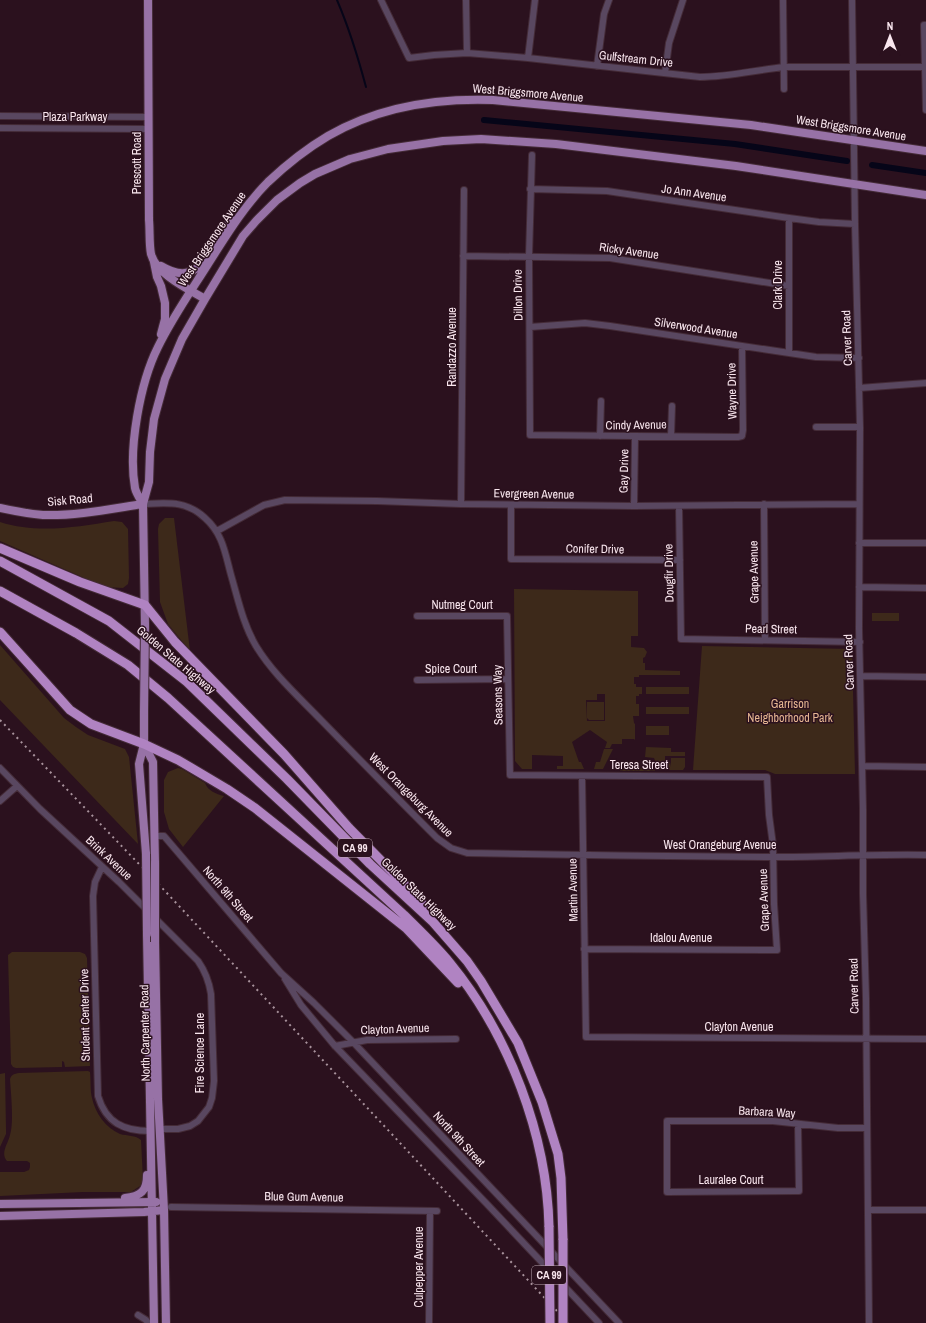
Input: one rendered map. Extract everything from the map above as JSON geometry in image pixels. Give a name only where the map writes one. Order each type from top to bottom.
[{"type":"highway","points":[[0,548],[80,582],[145,605],[175,642],[284,754],[349,828],[409,889],[437,921],[467,961]]},
{"type":"highway","name":"Golden State Highway","points":[[0,561],[109,622],[187,682],[287,779],[370,864],[433,922],[467,961],[482,981],[518,1043],[542,1102],[558,1154],[561,1178],[563,1240],[563,1323]]},
{"type":"highway","name":"CA 99","points":[[0,591],[76,633],[128,665],[168,698],[414,925],[451,964],[489,1021],[510,1063],[528,1107],[540,1153],[544,1176],[549,1227],[550,1323]]},
{"type":"highway","points":[[0,632],[70,710],[101,729],[144,744],[178,760],[227,788],[278,825],[406,928],[476,1001]]},
{"type":"main road","name":"Prescott Road","points":[[148,0],[150,248],[157,277],[162,286],[165,302],[164,323],[158,347]]},
{"type":"main road","name":"West Briggsmore Avenue","points":[[142,504],[135,489],[133,468],[134,443],[137,418],[146,378],[158,347],[191,291],[230,230],[247,206],[267,183],[298,156],[329,136],[354,124],[406,106],[430,102],[493,100],[752,126],[854,140],[926,152]]},
{"type":"main road","name":"West Briggsmore Avenue","points":[[145,605],[142,504],[149,482],[152,434],[158,400],[163,384],[182,340],[243,236],[256,220],[277,200],[300,183],[332,166],[356,157],[388,149],[461,139],[497,140],[548,144],[736,166],[926,195]]},
{"type":"main road","points":[[154,261],[167,269],[177,272],[185,273],[194,271],[202,262],[224,228],[247,206]]},
{"type":"main road","points":[[154,261],[165,274],[205,299]]},
{"type":"main road","name":"Sisk Road","points":[[0,508],[33,514],[54,515],[80,513],[142,504]]},
{"type":"main road","name":"North Carpenter Road","points":[[145,605],[144,744],[139,764],[146,854],[154,1323]]},
{"type":"main road","name":"North Carpenter Road","points":[[144,744],[153,762],[155,942],[160,1129],[166,1206],[166,1323]]},
{"type":"main road","points":[[79,1202],[129,1198],[143,1192],[147,1182],[147,1144],[150,1131]]},
{"type":"main road","name":"Blue Gum Avenue","points":[[0,1204],[152,1202],[166,1206]]},
{"type":"main road","name":"Blue Gum Avenue","points":[[0,1216],[152,1212],[166,1206]]},
{"type":"street","name":"Gulfstream Drive","points":[[381,0],[409,58],[440,54],[467,53],[714,77],[784,67],[924,67]]},
{"type":"street","points":[[466,0],[467,53]]},
{"type":"street","points":[[528,58],[535,0]]},
{"type":"street","points":[[597,66],[604,14],[609,0]]},
{"type":"street","points":[[665,73],[668,43],[683,0]]},
{"type":"street","points":[[783,0],[784,89]]},
{"type":"street","name":"Carver Road","points":[[852,0],[854,184],[860,427],[859,587],[863,766],[868,1323]]},
{"type":"street","points":[[925,25],[924,67],[926,110]]},
{"type":"street","name":"Plaza Parkway","points":[[0,116],[149,116]]},
{"type":"street","name":"Plaza Parkway","points":[[0,128],[149,129]]},
{"type":"street","name":"Dillon Drive","points":[[530,435],[529,256],[532,155]]},
{"type":"street","name":"Jo Ann Avenue","points":[[530,189],[607,191],[788,218],[819,222],[855,224]]},
{"type":"street","name":"Randazzo Avenue","points":[[461,504],[464,190]]},
{"type":"street","name":"Clark Drive","points":[[788,218],[789,352]]},
{"type":"street","name":"Ricky Avenue","points":[[463,256],[610,258],[789,286]]},
{"type":"street","name":"Silverwood Avenue","points":[[530,327],[585,323],[816,357],[858,358]]},
{"type":"street","name":"Wayne Drive","points":[[742,346],[742,436]]},
{"type":"street","points":[[859,388],[926,383]]},
{"type":"street","points":[[600,436],[601,401]]},
{"type":"street","points":[[671,436],[672,406]]},
{"type":"street","points":[[816,427],[860,427]]},
{"type":"street","name":"Cindy Avenue","points":[[530,435],[635,437],[742,436]]},
{"type":"street","name":"Gay Drive","points":[[634,506],[635,437]]},
{"type":"street","name":"Evergreen Avenue","points":[[217,531],[264,505],[285,500],[634,506],[859,504]]},
{"type":"street","name":"West Orangeburg Avenue","points":[[142,504],[176,503],[190,507],[205,518],[217,531],[224,547],[246,627],[266,662],[437,838],[451,848],[467,853],[583,856],[926,855]]},
{"type":"street","name":"Grape Avenue","points":[[764,504],[765,640]]},
{"type":"street","name":"Conifer Drive","points":[[511,505],[511,559],[680,560]]},
{"type":"street","name":"Dougfir Drive","points":[[679,506],[682,639]]},
{"type":"street","points":[[859,543],[926,543]]},
{"type":"street","points":[[859,587],[926,588]]},
{"type":"street","name":"Nutmeg Court","points":[[417,616],[507,616]]},
{"type":"street","name":"Seasons Way","points":[[507,616],[510,775]]},
{"type":"street","name":"Pearl Street","points":[[682,639],[860,642]]},
{"type":"street","points":[[861,676],[926,677]]},
{"type":"street","name":"Spice Court","points":[[417,680],[508,679]]},
{"type":"street","points":[[863,766],[926,767]]},
{"type":"street","name":"Brink Avenue","points":[[0,768],[130,893],[198,961],[202,967]]},
{"type":"street","name":"Teresa Street","points":[[510,775],[767,777]]},
{"type":"street","name":"Martin Avenue","points":[[582,776],[585,1003]]},
{"type":"street","name":"Grape Avenue","points":[[767,777],[773,856],[777,950]]},
{"type":"street","points":[[0,801],[17,786]]},
{"type":"street","name":"North 9th Street","points":[[155,836],[164,836],[281,973],[353,1042],[619,1323]]},
{"type":"street","name":"Student Center Drive","points":[[102,867],[95,882],[93,896],[98,1096],[106,1112],[121,1126],[129,1130],[150,1131]]},
{"type":"street","name":"Idalou Avenue","points":[[584,949],[777,950]]},
{"type":"street","name":"Fire Science Lane","points":[[160,1129],[178,1129],[190,1126],[204,1113],[212,1098],[214,1081],[211,994],[208,980],[202,967]]},
{"type":"street","name":"North 9th Street","points":[[281,973],[301,1005],[335,1046],[599,1323]]},
{"type":"street","name":"Clayton Avenue","points":[[585,1003],[586,1037],[926,1039]]},
{"type":"street","name":"Clayton Avenue","points":[[335,1046],[367,1040],[456,1039]]},
{"type":"street","name":"Barbara Way","points":[[667,1122],[772,1121],[838,1128],[867,1128]]},
{"type":"street","name":"Lauralee Court","points":[[667,1122],[667,1192],[799,1191],[798,1124]]},
{"type":"street","name":"Blue Gum Avenue","points":[[166,1206],[437,1211]]},
{"type":"street","points":[[868,1210],[926,1210]]},
{"type":"street","name":"Culpepper Avenue","points":[[429,1323],[430,1211]]},
{"type":"street","points":[[138,1315],[148,1323]]},
{"type":"green space","points":[[165,518],[174,518],[190,651],[168,624],[160,602],[158,529],[159,524]]},
{"type":"green space","points":[[114,521],[122,522],[128,529],[129,578],[128,584],[123,588],[105,587],[0,541],[0,522],[14,526],[43,529]]},
{"type":"green space","points":[[514,589],[638,591],[638,636],[631,636],[631,647],[644,648],[647,652],[643,658],[645,670],[680,671],[680,675],[639,675],[639,677],[634,677],[634,684],[636,684],[636,687],[642,687],[642,694],[636,696],[636,704],[639,704],[639,716],[633,716],[635,724],[635,740],[622,739],[622,744],[612,744],[610,748],[605,748],[607,742],[590,730],[572,742],[579,762],[581,762],[584,769],[557,769],[557,766],[563,766],[563,756],[532,755],[532,769],[522,769],[515,761]],"holes":[[[597,694],[605,694],[605,721],[587,721],[586,700],[597,700]]]},
{"type":"green space","points":[[872,613],[899,613],[899,621],[872,621]]},
{"type":"green space","points":[[0,645],[64,718],[88,735],[125,749],[129,757],[138,844],[0,700]]},
{"type":"green space","name":"Garrison Neighborhood Park","points":[[702,646],[852,649],[855,774],[775,774],[765,770],[693,770]]},
{"type":"green space","points":[[646,687],[689,687],[689,694],[646,694]]},
{"type":"green space","points":[[587,702],[604,702],[604,720],[589,720],[587,718]]},
{"type":"green space","points":[[646,707],[689,707],[689,714],[646,714]]},
{"type":"green space","points":[[646,726],[669,726],[669,735],[646,735]]},
{"type":"green space","points":[[646,747],[671,748],[671,752],[685,752],[685,756],[665,756],[665,762],[670,762],[671,767],[671,758],[685,758],[685,767],[683,770],[659,770],[654,758],[645,757]]},
{"type":"green space","points":[[604,749],[613,749],[603,769],[594,769],[596,762],[600,762]]},
{"type":"green space","points":[[623,764],[626,764],[626,768],[649,768],[651,764],[655,771],[620,771]]},
{"type":"green space","points":[[178,768],[205,783],[213,792],[224,796],[183,847],[169,829],[164,812],[164,780],[168,772]]},
{"type":"green space","points":[[12,952],[80,952],[85,954],[87,958],[90,1066],[65,1067],[64,1062],[62,1061],[62,1067],[13,1067],[11,1064],[8,955]]},
{"type":"green space","points":[[90,1072],[93,1104],[98,1114],[110,1128],[120,1134],[137,1137],[141,1140],[143,1180],[140,1186],[131,1192],[83,1192],[0,1196],[0,1172],[24,1172],[29,1170],[30,1167],[30,1163],[27,1161],[7,1161],[4,1155],[12,1123],[10,1079],[12,1076],[19,1073]]},
{"type":"green space","points":[[5,1073],[6,1134],[0,1147],[0,1074]]},
{"type":"waterway","points":[[337,0],[353,43],[366,87]]},
{"type":"waterway","points":[[484,120],[735,144],[847,161]]},
{"type":"waterway","points":[[872,165],[926,173]]},
{"type":"railway","points":[[0,720],[165,891],[568,1323]]}]
